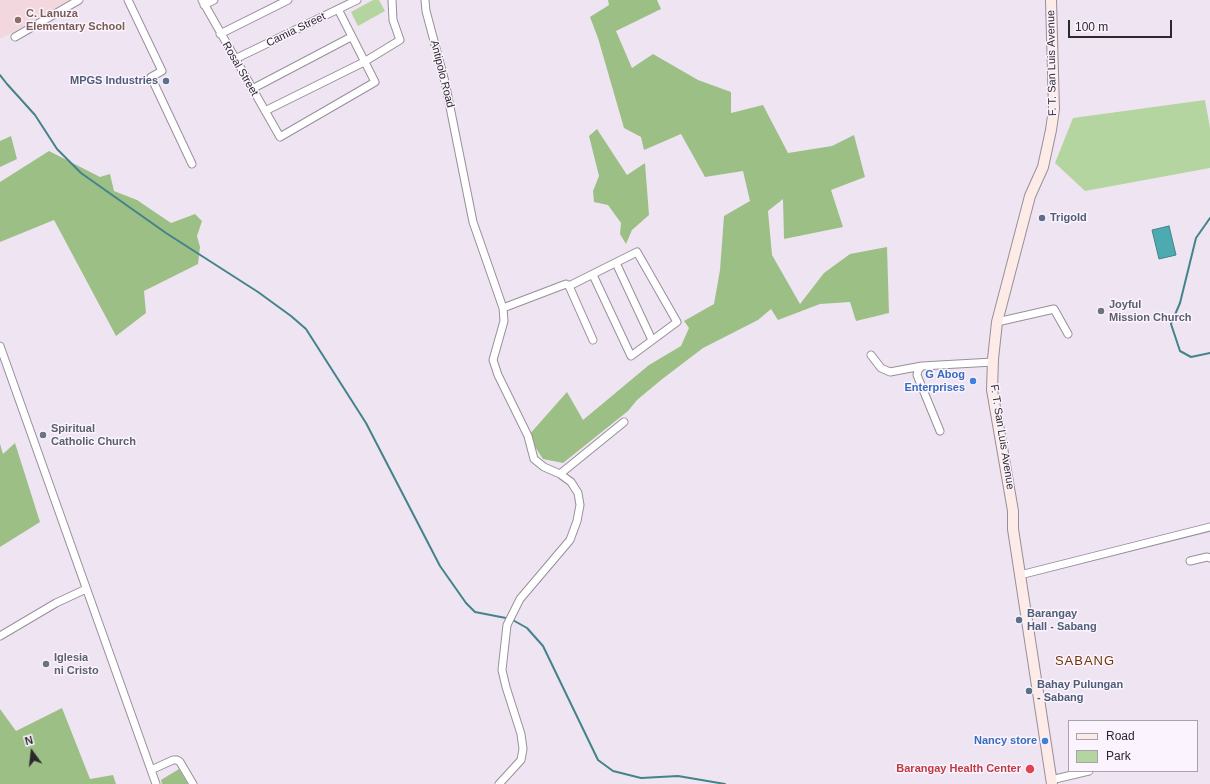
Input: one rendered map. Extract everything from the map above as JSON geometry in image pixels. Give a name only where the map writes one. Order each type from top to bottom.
[{"type":"main road","name":"F. T. San Luis Avenue","points":[[1051,0],[1054,109],[1051,130],[1043,167],[1030,196],[997,322],[992,390],[1013,511],[1013,529],[1052,782]]},
{"type":"street","points":[[15,37],[80,0]]},
{"type":"street","points":[[128,0],[162,71],[151,76],[192,164]]},
{"type":"street","points":[[203,2],[214,0]]},
{"type":"street","points":[[220,34],[288,0]]},
{"type":"street","name":"Camia Street","points":[[235,60],[357,0]]},
{"type":"street","points":[[265,111],[364,62],[400,40],[393,20],[392,0]]},
{"type":"street","name":"Antipolo Road","points":[[425,0],[426,11],[445,82],[473,222],[503,308]]},
{"type":"street","name":"Rosal Street","points":[[203,2],[280,137],[375,82],[364,62]]},
{"type":"street","points":[[338,9],[364,62]]},
{"type":"street","points":[[252,89],[351,37]]},
{"type":"street","points":[[499,784],[521,760],[523,749],[521,734],[502,670],[507,624],[520,599],[570,540],[577,521],[580,505],[578,493],[571,482],[560,474],[544,467],[534,459],[528,436],[498,375],[494,360],[504,321],[503,308],[566,284],[569,286],[637,252],[677,322],[631,356],[593,275]]},
{"type":"street","points":[[616,263],[652,340]]},
{"type":"street","points":[[569,286],[593,340]]},
{"type":"street","points":[[997,322],[1054,309],[1068,334]]},
{"type":"street","points":[[0,346],[156,784]]},
{"type":"street","points":[[871,355],[881,368],[890,372],[922,366],[993,362]]},
{"type":"street","points":[[922,366],[918,370],[917,375],[940,431]]},
{"type":"street","points":[[560,474],[624,422]]},
{"type":"street","points":[[1020,575],[1210,527]]},
{"type":"street","points":[[1190,561],[1208,557],[1210,558]]},
{"type":"street","points":[[0,636],[56,603],[86,589]]},
{"type":"street","points":[[151,770],[173,760],[178,760],[193,784]]},
{"type":"street","points":[[1052,782],[1086,772]]},
{"type":"shaded area","name":"C. Lanuza Elementary School","points":[[0,0],[73,0],[0,39]]},
{"type":"green space","points":[[373,0],[379,0],[385,11],[358,26],[351,12]]},
{"type":"green space","points":[[608,0],[657,0],[661,9],[616,31],[632,68],[653,54],[698,80],[731,92],[731,113],[763,105],[788,153],[832,146],[854,135],[865,177],[831,190],[843,227],[784,239],[783,199],[768,211],[772,255],[800,304],[824,273],[850,254],[887,247],[889,313],[856,321],[850,302],[820,304],[778,320],[771,309],[758,320],[703,348],[661,380],[637,400],[628,411],[563,463],[543,459],[528,436],[567,392],[583,420],[649,365],[681,346],[689,328],[684,321],[714,304],[720,270],[724,216],[750,201],[743,171],[705,177],[681,134],[644,150],[641,137],[624,128],[598,38],[590,17],[609,5]]},
{"type":"green space","points":[[1205,100],[1210,128],[1210,168],[1085,191],[1055,163],[1073,118]]},
{"type":"green space","points":[[597,129],[627,175],[645,163],[649,215],[632,230],[626,244],[620,234],[621,223],[608,205],[594,202],[593,191],[599,176],[589,136]]},
{"type":"green space","points":[[11,136],[17,159],[0,167],[0,141]]},
{"type":"green space","points":[[49,151],[100,177],[110,174],[114,191],[137,200],[171,223],[195,214],[202,221],[197,236],[200,247],[198,264],[144,291],[146,313],[116,336],[54,220],[0,242],[0,182]]},
{"type":"green space","points":[[15,443],[40,522],[0,547],[0,444],[3,454]]},
{"type":"green space","points":[[62,708],[90,779],[113,775],[116,784],[0,784],[0,709],[16,731]]},
{"type":"green space","points":[[179,769],[188,784],[162,784],[161,780]]},
{"type":"water","points":[[1169,226],[1176,255],[1159,259],[1152,230]]},
{"type":"waterway","points":[[0,75],[35,115],[57,149],[81,173],[166,233],[258,292],[306,329],[366,423],[440,566],[466,603],[475,612],[511,619],[527,628],[543,646],[598,760],[613,771],[641,778],[678,776],[725,784]]},
{"type":"waterway","points":[[1210,218],[1196,238],[1180,303],[1171,324],[1180,351],[1191,357],[1210,353]]},
{"type":"place","name":"C. Lanuza Elementary School","points":[[18,20]]},
{"type":"place","name":"MPGS Industries","points":[[166,81]]},
{"type":"place","name":"Trigold","points":[[1042,218]]},
{"type":"place","name":"Joyful Mission Church","points":[[1101,311]]},
{"type":"place","name":"G Abog Enterprises","points":[[973,381]]},
{"type":"place","name":"Spiritual Catholic Church","points":[[43,435]]},
{"type":"place","name":"Barangay Hall - Sabang","points":[[1019,620]]},
{"type":"place","name":"Iglesia ni Cristo","points":[[46,664]]},
{"type":"place","name":"Bahay Pulungan - Sabang","points":[[1029,691]]},
{"type":"place","name":"Nancy store","points":[[1045,741]]},
{"type":"place","name":"Barangay Health Center","points":[[1030,769]]},
{"type":"district","name":"SABANG","points":[[1085,661]]}]
